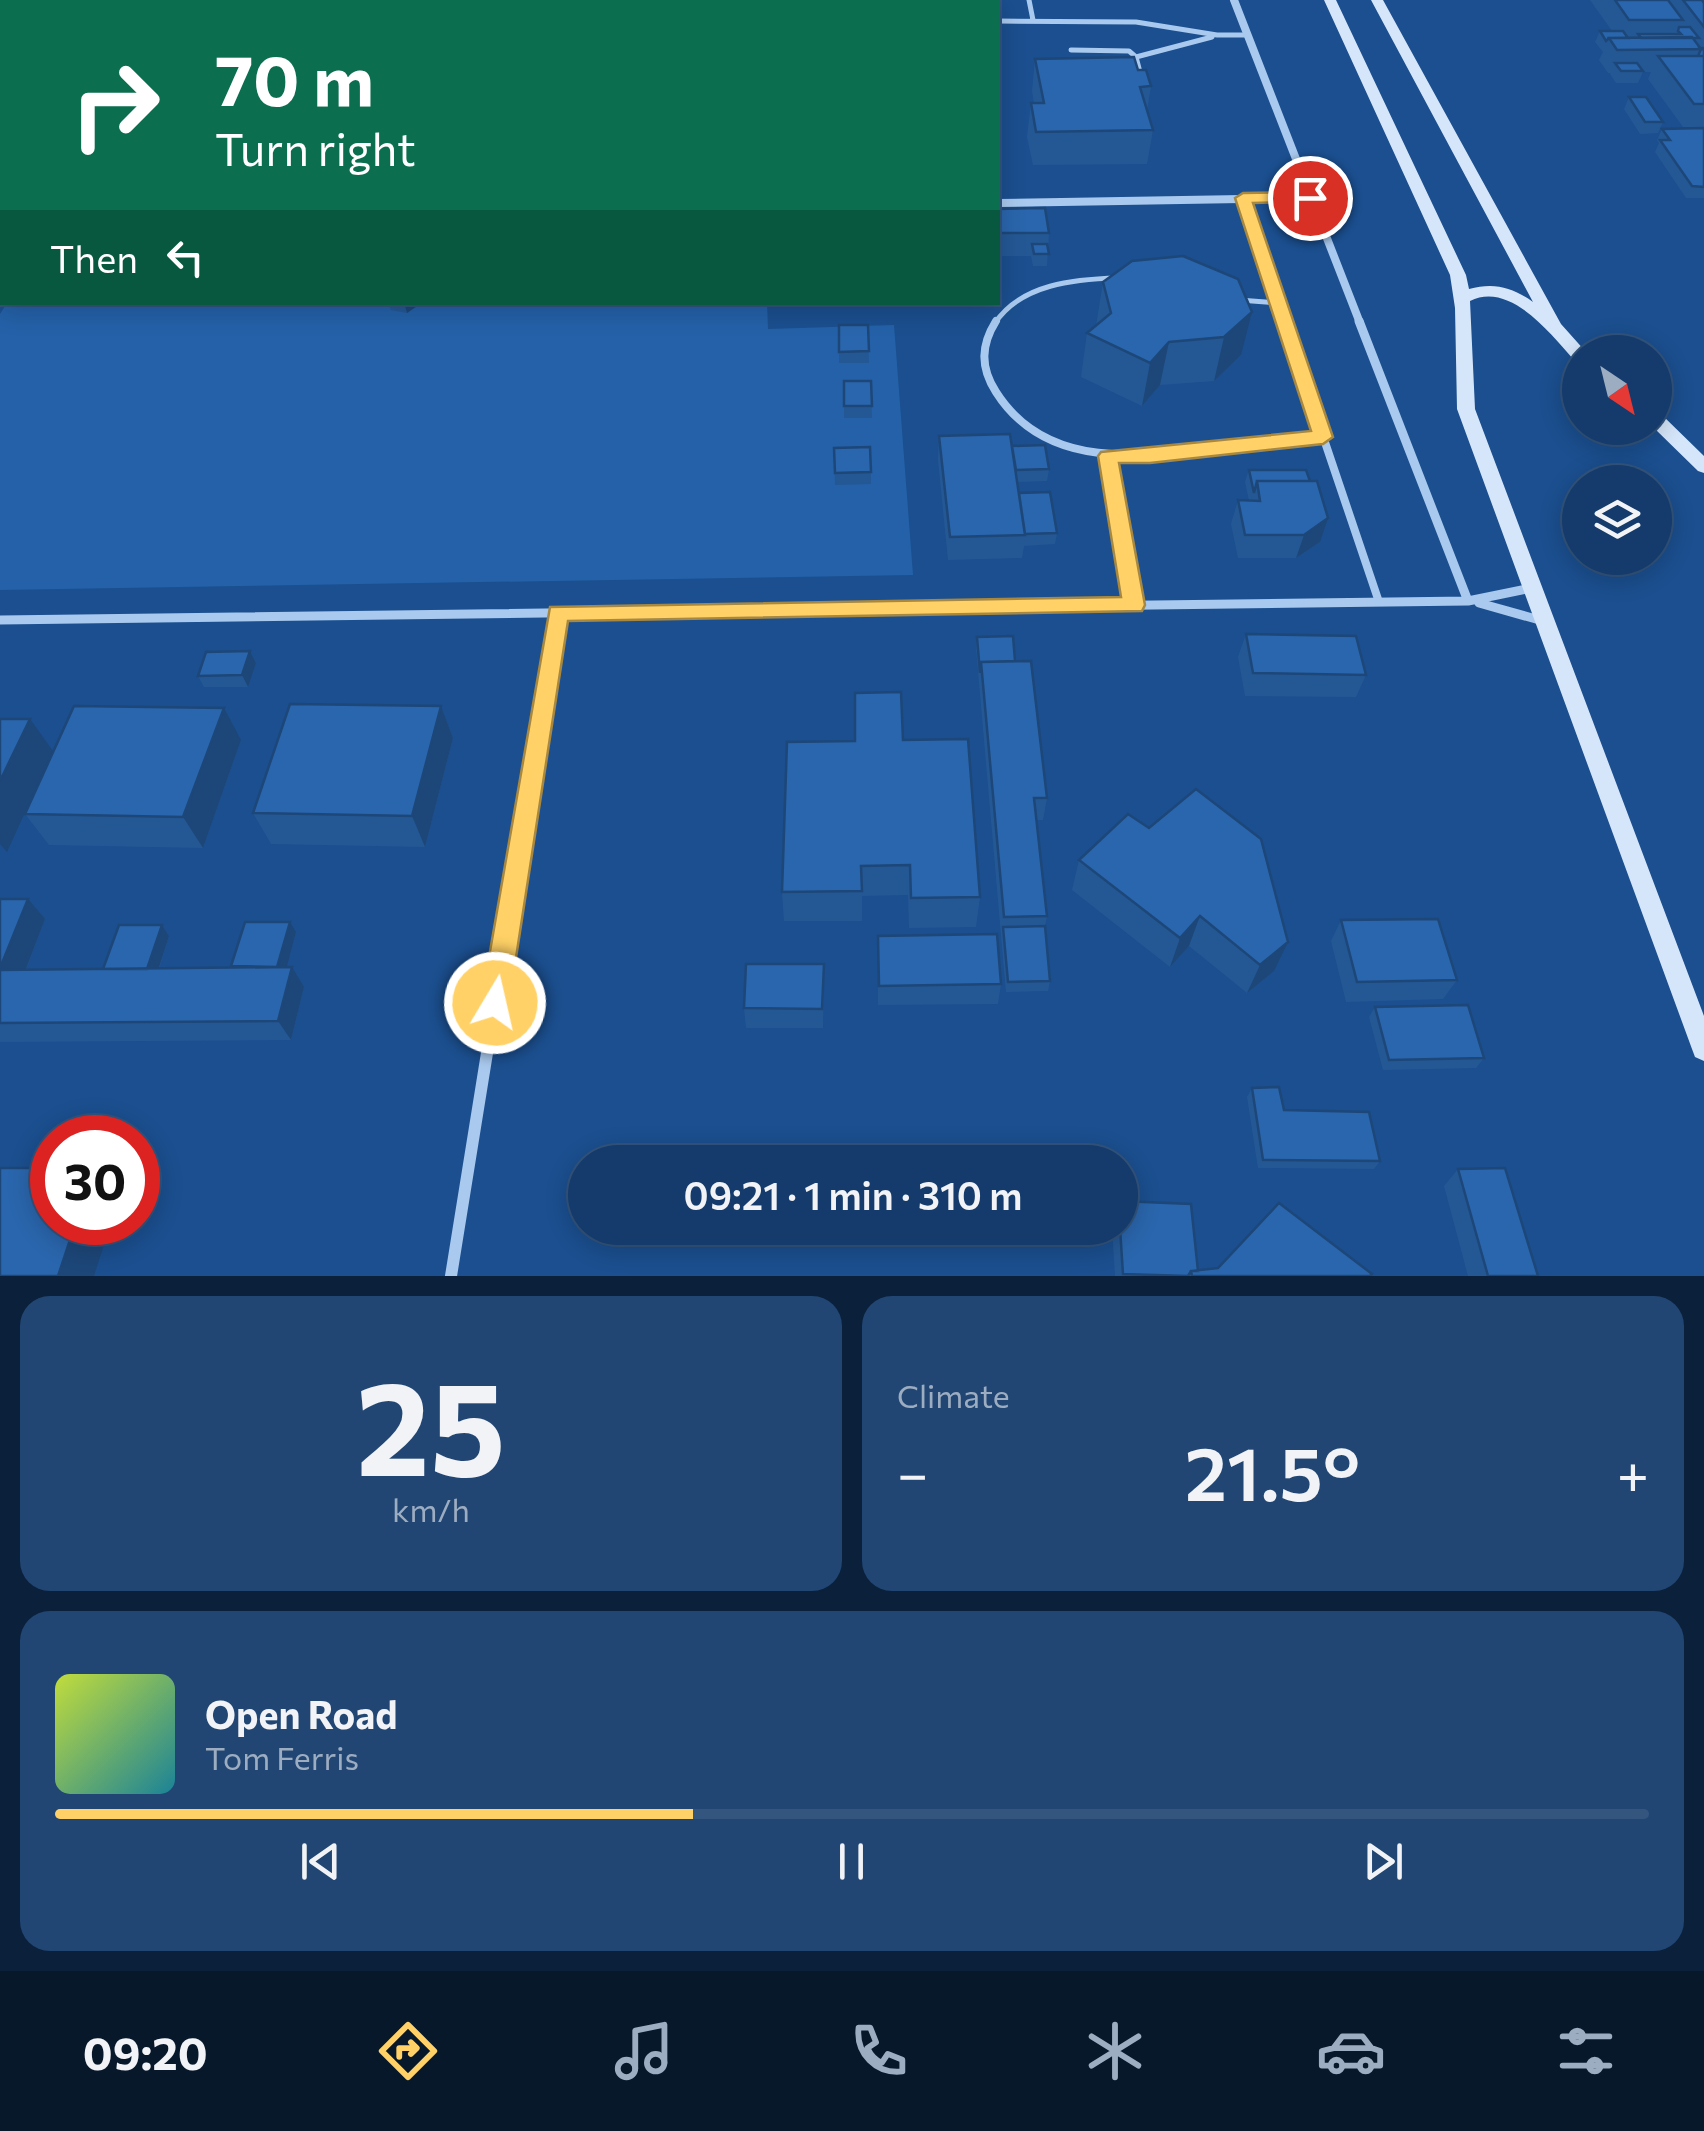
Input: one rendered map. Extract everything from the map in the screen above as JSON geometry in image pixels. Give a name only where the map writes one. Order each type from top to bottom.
[{"type":"main road","points":[[1330,0],[1458,275],[1464,298],[1460,371],[1466,409],[1704,1048]]},
{"type":"main road","points":[[1377,0],[1554,327]]},
{"type":"main road","points":[[1464,298],[1482,288],[1501,289],[1562,336]]},
{"type":"main road","points":[[1672,435],[1704,467]]},
{"type":"street","points":[[1234,0],[1468,601]]},
{"type":"street","points":[[1000,203],[1310,198]]},
{"type":"street","points":[[0,620],[1468,601],[1530,588]]},
{"type":"street","points":[[1468,601],[1543,621]]},
{"type":"street","points":[[450,1276],[558,612]]},
{"type":"lane","points":[[1029,0],[1032,20]]},
{"type":"lane","points":[[1000,20],[1136,22],[1216,35],[1248,35]]},
{"type":"lane","points":[[1071,50],[1122,50],[1136,57],[1186,47],[1216,35]]},
{"type":"lane","points":[[1136,57],[1143,85]]},
{"type":"lane","points":[[1243,198],[1379,602]]},
{"type":"lane","points":[[1124,278],[1087,278],[1053,285],[1024,297],[1001,314],[986,336],[982,360],[989,385],[1006,409],[1033,430],[1068,447],[1108,456],[1150,456],[1323,437]]},
{"type":"lane","points":[[1226,297],[1279,303]]},
{"type":"lane","points":[[1108,456],[1134,605]]},
{"type":"shaded area","points":[[6,305],[767,305],[768,329],[894,325],[913,575],[0,590],[0,314]]},
{"type":"building","points":[[1615,0],[1668,0],[1683,20],[1629,20]]},
{"type":"building","points":[[1683,0],[1702,0],[1704,27]]},
{"type":"building","points":[[1679,27],[1690,27],[1699,38],[1641,38],[1638,34],[1681,34]]},
{"type":"building","points":[[1600,31],[1623,31],[1628,38],[1606,41]]},
{"type":"building","points":[[1692,37],[1701,49],[1617,50],[1609,38]]},
{"type":"building","points":[[1658,56],[1704,56],[1704,104],[1694,104]]},
{"type":"building","points":[[1134,57],[1138,70],[1146,70],[1151,86],[1140,87],[1153,130],[1036,132],[1031,103],[1044,103],[1035,59]]},
{"type":"building","points":[[1615,63],[1637,63],[1643,71],[1621,71]]},
{"type":"building","points":[[1629,97],[1646,97],[1663,122],[1645,122]]},
{"type":"building","points":[[1704,128],[1704,187],[1692,186],[1660,140],[1670,140],[1662,129]]},
{"type":"building","points":[[1045,208],[1049,233],[1000,233],[1000,209]]},
{"type":"building","points":[[1032,244],[1047,244],[1049,254],[1034,254]]},
{"type":"building","points":[[1183,256],[1238,279],[1252,312],[1224,337],[1169,342],[1150,363],[1087,333],[1111,313],[1103,282],[1132,261]]},
{"type":"building","points":[[839,325],[868,325],[869,351],[839,352]]},
{"type":"building","points":[[844,381],[871,381],[872,406],[844,406]]},
{"type":"building","points":[[1010,434],[1025,535],[950,537],[939,436]]},
{"type":"building","points":[[1045,445],[1049,469],[1016,470],[1012,446]]},
{"type":"building","points":[[870,447],[871,472],[835,473],[834,448]]},
{"type":"building","points":[[1249,470],[1306,470],[1310,481],[1257,481],[1254,493]]},
{"type":"building","points":[[1257,481],[1317,481],[1328,518],[1304,535],[1245,535],[1238,500],[1260,501]]},
{"type":"building","points":[[1050,492],[1057,533],[1025,534],[1019,493]]},
{"type":"building","points":[[1246,634],[1356,636],[1366,675],[1253,673]]},
{"type":"building","points":[[1013,636],[1015,661],[981,662],[980,673],[977,637]]},
{"type":"building","points":[[250,651],[242,675],[198,676],[206,652]]},
{"type":"building","points":[[1031,661],[1047,798],[1034,798],[1047,916],[1004,917],[981,662]]},
{"type":"building","points":[[901,692],[903,740],[968,739],[980,897],[911,898],[910,865],[861,866],[862,891],[782,892],[787,742],[855,741],[855,693]]},
{"type":"building","points":[[290,704],[441,706],[412,816],[253,813]]},
{"type":"building","points":[[74,706],[224,708],[183,817],[25,814]]},
{"type":"building","points":[[0,719],[30,719],[0,781]]},
{"type":"building","points":[[1196,789],[1261,839],[1288,942],[1260,965],[1200,916],[1180,938],[1079,860],[1128,814],[1149,828]]},
{"type":"building","points":[[0,899],[28,899],[0,968]]},
{"type":"building","points":[[1438,919],[1457,980],[1357,982],[1341,920]]},
{"type":"building","points":[[245,922],[290,922],[277,967],[231,966]]},
{"type":"building","points":[[119,925],[162,925],[147,969],[103,969]]},
{"type":"building","points":[[1045,926],[1050,981],[1008,982],[1003,927]]},
{"type":"building","points":[[997,934],[1001,984],[879,986],[878,936]]},
{"type":"building","points":[[746,964],[824,964],[822,1009],[744,1008]]},
{"type":"building","points":[[292,967],[278,1021],[0,1023],[0,970]]},
{"type":"building","points":[[1468,1005],[1484,1058],[1389,1060],[1375,1007]]},
{"type":"building","points":[[1279,1087],[1284,1110],[1369,1112],[1380,1161],[1263,1160],[1252,1088]]},
{"type":"building","points":[[0,1168],[30,1168],[30,1245],[68,1245],[58,1276],[0,1276]]},
{"type":"building","points":[[1505,1168],[1538,1276],[1488,1276],[1458,1169]]},
{"type":"building","points":[[1138,1202],[1191,1204],[1198,1271],[1191,1271],[1188,1276],[1123,1274],[1121,1245],[1138,1245]]},
{"type":"building","points":[[1279,1203],[1372,1274],[1192,1276],[1191,1271],[1218,1268]]},
{"type":"route","points":[[495,1003],[558,612],[1134,605],[1108,456],[1188,453],[1230,444],[1323,437],[1243,198],[1310,198]]}]
